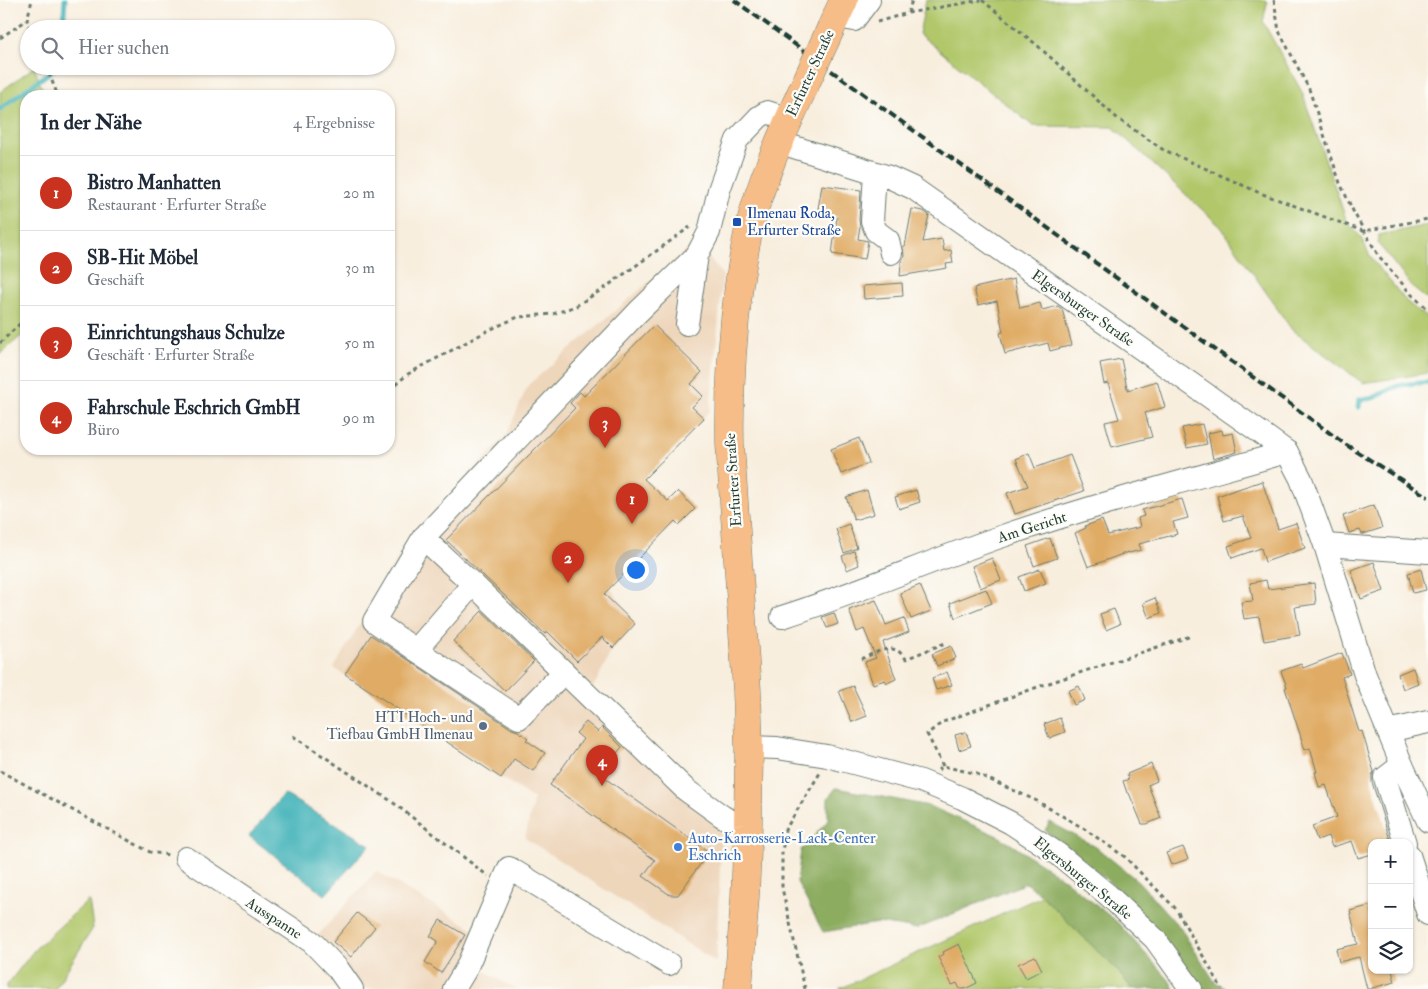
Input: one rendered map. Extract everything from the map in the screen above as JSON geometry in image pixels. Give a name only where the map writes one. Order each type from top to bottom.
[{"type":"main road","name":"Erfurter Straße","points":[[738,984],[745,897],[749,747],[730,444],[731,352],[736,304],[749,227],[762,185],[784,131],[837,15]]},
{"type":"street","points":[[837,15],[854,20],[869,0]]},
{"type":"street","name":"Elgersburger Straße","points":[[713,210],[737,140],[767,112],[784,131],[912,188],[1287,452],[1301,479],[1325,545],[1365,676],[1402,765],[1428,821]]},
{"type":"street","points":[[875,173],[872,221],[876,231],[888,240],[891,253]]},
{"type":"street","points":[[687,324],[698,255],[709,232],[713,210]]},
{"type":"street","points":[[564,672],[519,718],[374,621],[424,538],[638,312],[698,255]]},
{"type":"street","name":"Am Gericht","points":[[782,617],[953,553],[1080,511],[1287,452]]},
{"type":"street","points":[[424,538],[686,790],[738,826],[748,825]]},
{"type":"street","points":[[1325,545],[1428,552]]},
{"type":"street","points":[[416,650],[473,584]]},
{"type":"street","points":[[1388,731],[1428,722]]},
{"type":"street","name":"Elgersburger Straße","points":[[749,747],[777,748],[826,756],[921,781],[962,798],[1011,823],[1058,854],[1108,895],[1155,939],[1191,989]]},
{"type":"street","points":[[1402,765],[1385,778],[1404,839]]},
{"type":"street","name":"Ausspanne","points":[[186,858],[228,888],[312,942],[338,969],[352,989]]},
{"type":"street","points":[[1413,867],[1428,914]]},
{"type":"street","points":[[454,989],[466,969],[509,868],[669,964]]},
{"type":"path","points":[[27,20],[32,0]]},
{"type":"path","points":[[912,0],[908,13],[982,0],[1038,46],[1118,119],[1162,149],[1260,193],[1364,231],[1428,219]]},
{"type":"path","points":[[1274,0],[1279,31],[1310,89],[1340,183],[1364,231],[1384,262],[1411,294],[1428,309]]},
{"type":"path","points":[[0,38],[20,25]]},
{"type":"path","points":[[50,75],[56,90]]},
{"type":"path","points":[[395,385],[408,374],[489,330],[518,317],[553,314],[576,306],[606,287],[713,210]]},
{"type":"path","points":[[0,343],[20,324]]},
{"type":"path","points":[[943,766],[927,734],[943,722],[1043,685],[1191,636]]},
{"type":"path","points":[[861,660],[890,649],[898,651],[906,659],[945,643]]},
{"type":"path","points":[[293,736],[391,801],[501,886]]},
{"type":"path","points":[[805,989],[782,888],[782,853],[785,830],[819,776],[826,756]]},
{"type":"path","points":[[921,781],[943,766],[977,774],[1035,800],[1083,828],[1126,857],[1176,910],[1222,989]]},
{"type":"path","points":[[0,771],[150,852],[186,858]]},
{"type":"shaded area","points":[[697,241],[723,276],[710,410],[644,479],[668,501],[678,491],[695,509],[679,525],[675,522],[610,587],[635,624],[613,648],[589,696],[722,816],[716,962],[525,838],[534,799],[334,668],[407,542],[507,434],[528,385]]},
{"type":"shaded area","points":[[376,871],[475,930],[478,967],[516,989],[352,989],[312,942]]},
{"type":"green space","points":[[926,0],[1266,0],[1263,22],[1302,92],[1347,222],[1360,236],[1371,258],[1406,301],[1428,319],[1428,373],[1363,383],[1292,330],[1221,227],[1113,127],[1033,126],[919,34]]},
{"type":"green space","points":[[23,75],[37,75],[43,90],[20,90],[20,337],[0,354],[0,92]]},
{"type":"green space","points":[[1428,225],[1428,300],[1414,289],[1377,242],[1379,235]]},
{"type":"green space","points":[[836,788],[929,806],[1000,837],[1064,879],[1117,922],[1169,980],[1174,989],[1132,989],[1117,970],[1042,896],[1026,883],[917,929],[878,923],[823,932],[797,882],[801,850],[828,821],[828,798]]},
{"type":"green space","points":[[1050,822],[1096,847],[1139,882],[1181,929],[1215,982],[1227,989],[1200,989],[1114,886],[1045,830]]},
{"type":"green space","points":[[1042,896],[1117,970],[1132,989],[839,989]]},
{"type":"green space","points":[[89,900],[93,928],[55,989],[6,989],[7,985],[35,949]]},
{"type":"water","points":[[284,794],[370,845],[325,895],[249,836]]},
{"type":"building","points":[[822,185],[861,190],[858,239],[868,241],[865,259],[832,254],[837,217],[824,215],[825,210],[818,209]]},
{"type":"building","points":[[912,209],[923,211],[929,215],[923,242],[942,239],[944,251],[951,250],[953,263],[946,264],[947,268],[900,276],[901,262],[904,256],[903,246],[905,246]]},
{"type":"building","points":[[1014,279],[1020,308],[1040,303],[1042,310],[1058,306],[1062,309],[1072,345],[1050,351],[1048,343],[1005,354],[1000,333],[1003,332],[997,301],[978,305],[974,288]]},
{"type":"building","points":[[902,283],[903,296],[864,299],[863,286]]},
{"type":"building","points":[[654,325],[702,372],[691,384],[703,396],[692,407],[704,418],[644,479],[668,501],[678,491],[695,509],[679,525],[675,521],[604,594],[635,624],[613,648],[602,637],[577,661],[548,632],[545,634],[446,540],[575,408],[570,403],[580,392],[584,396]]},
{"type":"building","points":[[1121,359],[1128,390],[1157,381],[1165,407],[1145,413],[1152,437],[1112,447],[1105,422],[1119,419],[1108,383],[1104,384],[1100,363]]},
{"type":"building","points":[[1202,424],[1207,444],[1187,448],[1182,428]]},
{"type":"building","points":[[1222,430],[1223,435],[1233,433],[1237,452],[1213,459],[1208,433]]},
{"type":"building","points":[[859,438],[869,463],[841,474],[831,449]]},
{"type":"building","points":[[1029,453],[1035,468],[1070,455],[1084,491],[1015,514],[1007,493],[1028,486],[1016,459]]},
{"type":"building","points":[[1262,481],[1278,529],[1296,523],[1305,548],[1265,562],[1261,548],[1232,558],[1228,546],[1251,538],[1243,516],[1224,521],[1217,496]]},
{"type":"building","points":[[867,490],[874,514],[854,520],[846,497]]},
{"type":"building","points":[[916,490],[920,502],[899,509],[895,497]]},
{"type":"building","points":[[1182,499],[1188,518],[1173,522],[1177,534],[1139,544],[1141,550],[1128,552],[1088,567],[1075,533],[1086,528],[1085,526],[1102,520],[1108,535],[1140,527],[1138,518],[1144,516],[1142,510]]},
{"type":"building","points":[[1374,505],[1382,528],[1363,534],[1360,530],[1349,533],[1343,516]]},
{"type":"building","points":[[849,524],[857,548],[844,553],[836,529]]},
{"type":"building","points":[[1050,538],[1057,558],[1034,566],[1027,546]]},
{"type":"building","points":[[854,551],[859,565],[847,570],[842,556]]},
{"type":"building","points":[[992,558],[1001,580],[980,588],[972,566]]},
{"type":"building","points":[[1374,562],[1384,591],[1361,599],[1351,570]]},
{"type":"building","points":[[1040,569],[1046,583],[1024,591],[1019,577]]},
{"type":"building","points":[[1421,569],[1426,590],[1413,593],[1408,573]]},
{"type":"building","points":[[1266,580],[1268,589],[1314,583],[1316,604],[1295,607],[1300,635],[1264,641],[1259,617],[1244,619],[1241,602],[1253,601],[1250,583]]},
{"type":"building","points":[[920,585],[931,611],[911,619],[900,593]]},
{"type":"building","points":[[986,589],[992,603],[955,618],[950,603]]},
{"type":"building","points":[[1155,598],[1161,613],[1149,618],[1143,603]]},
{"type":"building","points":[[876,600],[886,625],[904,618],[909,632],[883,642],[896,679],[887,683],[885,680],[873,684],[865,662],[876,658],[864,629],[857,632],[849,610]]},
{"type":"building","points":[[1114,609],[1120,624],[1106,630],[1100,614]]},
{"type":"building","points":[[482,611],[534,661],[505,691],[453,641]]},
{"type":"building","points":[[834,613],[838,624],[827,628],[822,617]]},
{"type":"building","points":[[371,635],[528,738],[526,740],[545,753],[533,771],[514,759],[501,778],[345,674]]},
{"type":"building","points":[[951,646],[956,658],[937,666],[932,654]]},
{"type":"building","points":[[1342,653],[1350,674],[1342,677],[1359,732],[1362,731],[1374,772],[1372,782],[1390,839],[1368,839],[1368,855],[1358,858],[1352,841],[1332,847],[1328,836],[1317,840],[1312,826],[1337,817],[1326,785],[1319,787],[1310,748],[1305,750],[1281,671],[1301,664],[1303,668]]},
{"type":"building","points":[[1413,668],[1418,683],[1403,689],[1398,674]]},
{"type":"building","points":[[947,672],[952,685],[936,690],[932,678]]},
{"type":"building","points":[[853,686],[867,716],[852,722],[839,691]]},
{"type":"building","points":[[1079,686],[1085,700],[1074,705],[1068,691]]},
{"type":"building","points":[[1060,718],[1065,732],[1049,738],[1044,724]]},
{"type":"building","points":[[586,722],[598,732],[602,727],[622,747],[599,774],[709,852],[678,895],[670,895],[643,876],[655,860],[550,785],[583,739],[576,733]]},
{"type":"building","points":[[966,732],[971,746],[959,750],[955,735]]},
{"type":"building","points":[[1151,764],[1157,781],[1148,785],[1161,818],[1147,824],[1142,824],[1123,781],[1129,779],[1127,774]]},
{"type":"building","points":[[1183,847],[1188,859],[1171,865],[1166,853]]},
{"type":"building","points":[[1368,906],[1368,974],[1393,974],[1395,982],[1367,989],[1359,957],[1339,962],[1336,949],[1358,944],[1350,911]]},
{"type":"building","points":[[357,913],[375,927],[351,957],[333,942]]},
{"type":"building","points":[[440,920],[465,935],[441,973],[425,962],[438,941],[430,936]]},
{"type":"building","points":[[959,944],[977,983],[965,989],[960,989],[957,983],[952,985],[938,957],[944,954],[943,952]]},
{"type":"building","points":[[1035,956],[1042,970],[1026,978],[1018,964]]},
{"type":"waterway","points":[[64,20],[65,0]]},
{"type":"waterway","points":[[26,90],[46,75]]},
{"type":"waterway","points":[[0,109],[20,94]]},
{"type":"waterway","points":[[1359,407],[1360,399],[1374,398],[1401,385],[1428,382]]},
{"type":"railway","points":[[734,0],[1345,444],[1428,497]]},
{"type":"place","name":"Ilmenau Roda, Erfurter Straße","points":[[737,222]]},
{"type":"place","name":"Einrichtungshaus Schulze","points":[[605,448]]},
{"type":"place","name":"Bistro Manhatten","points":[[632,524]]},
{"type":"place","name":"SB-Hit Möbel","points":[[568,583]]},
{"type":"place","name":"HTI Hoch- und Tiefbau GmbH Ilmenau","points":[[483,726]]},
{"type":"place","name":"Fahrschule Eschrich GmbH","points":[[602,786]]},
{"type":"place","name":"Auto-Karrosserie-Lack-Center Eschrich","points":[[678,847]]}]
